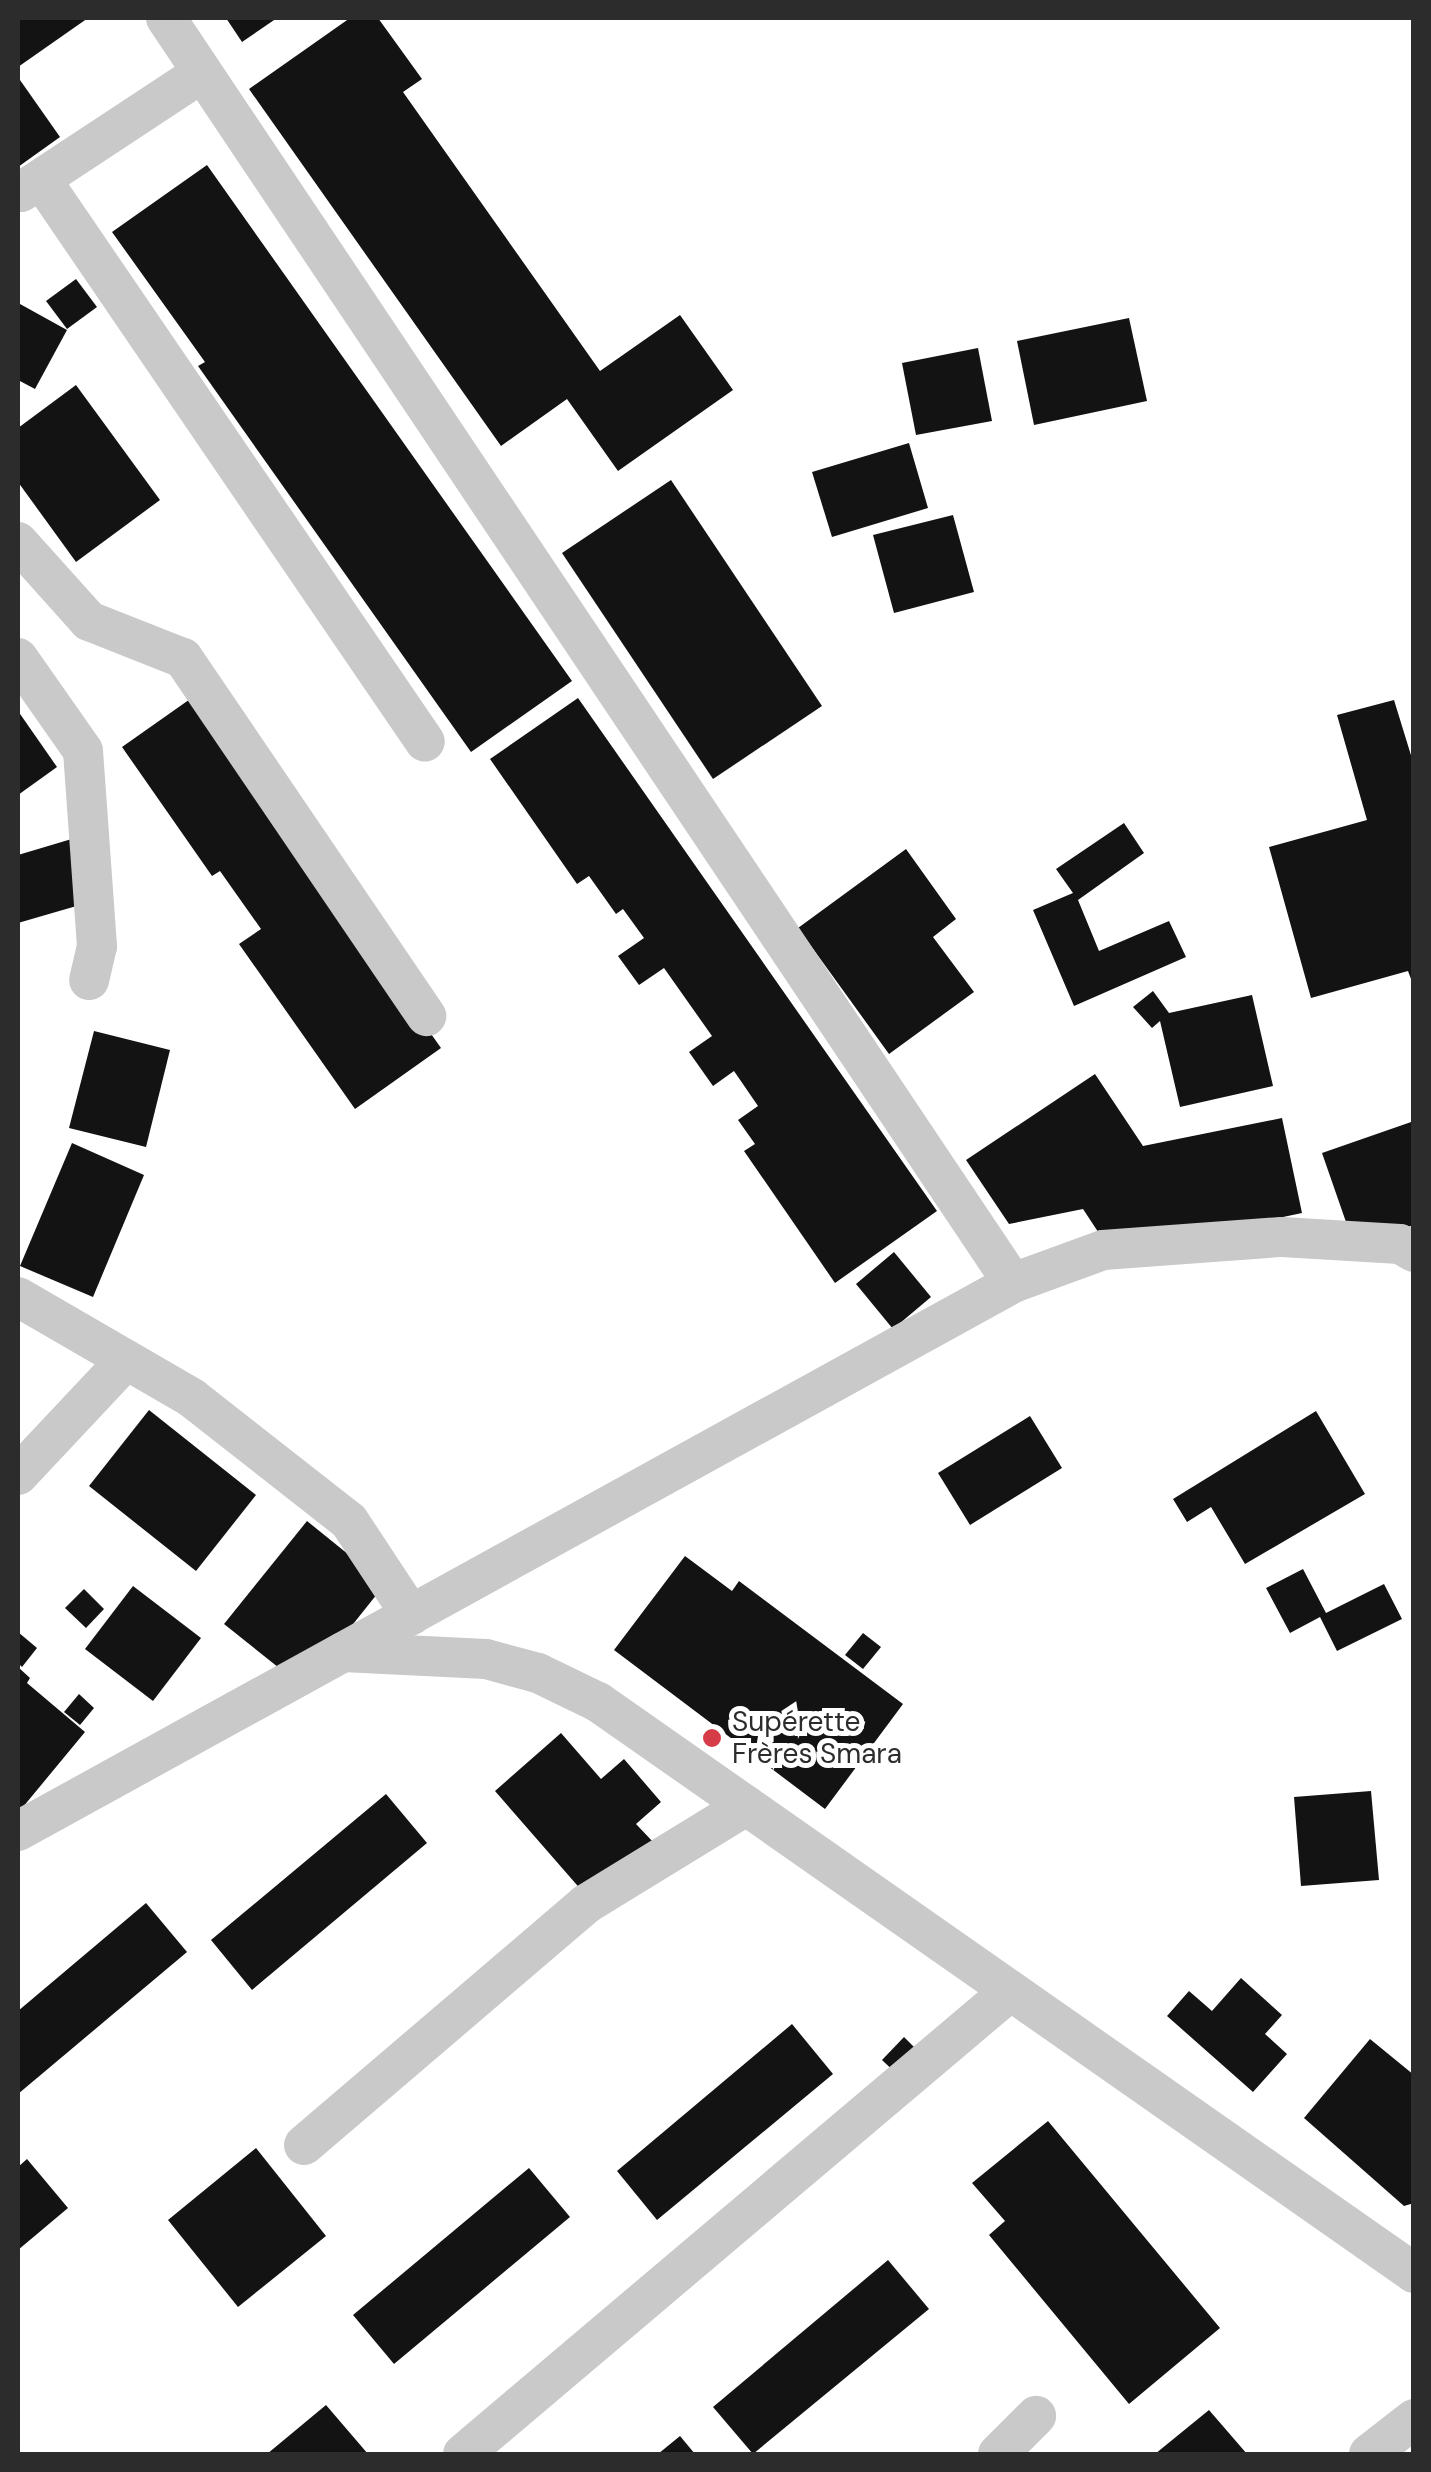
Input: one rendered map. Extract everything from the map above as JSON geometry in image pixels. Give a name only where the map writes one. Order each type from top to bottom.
[{"type":"street","points":[[166,18],[1013,1283]]},
{"type":"street","points":[[200,74],[29,186],[426,742]]},
{"type":"street","points":[[18,542],[89,622],[182,658],[426,1016]]},
{"type":"street","points":[[18,658],[83,751],[98,946],[89,980]]},
{"type":"street","points":[[18,1831],[1013,1283],[1104,1250],[1282,1236],[1400,1244],[1414,1252]]},
{"type":"street","points":[[18,1297],[192,1398],[349,1521],[411,1614]]},
{"type":"street","points":[[18,1475],[126,1360]]},
{"type":"street","points":[[342,1652],[486,1659],[538,1673],[598,1702],[1414,2273]]},
{"type":"street","points":[[304,2145],[586,1904],[746,1806]]},
{"type":"street","points":[[463,2454],[1008,1992]]},
{"type":"street","points":[[998,2454],[1036,2416]]},
{"type":"street","points":[[1368,2454],[1414,2420]]},
{"type":"building","points":[[18,18],[88,18],[18,67]]},
{"type":"building","points":[[226,18],[277,18],[242,42]]},
{"type":"building","points":[[350,18],[378,18],[422,79],[403,92],[600,371],[680,315],[733,390],[618,471],[567,399],[501,446],[249,89]]},
{"type":"building","points":[[18,81],[60,137],[18,167]]},
{"type":"building","points":[[207,165],[572,681],[471,752],[198,366],[205,362],[112,232]]},
{"type":"building","points":[[76,279],[97,307],[67,329],[46,301]]},
{"type":"building","points":[[20,304],[67,330],[35,389],[18,380]]},
{"type":"building","points":[[1129,318],[1147,401],[1034,425],[1017,341]]},
{"type":"building","points":[[978,348],[992,421],[916,435],[902,363]]},
{"type":"building","points":[[76,385],[160,500],[76,562],[18,482],[18,428]]},
{"type":"building","points":[[909,443],[928,508],[832,537],[812,472]]},
{"type":"building","points":[[671,480],[822,706],[713,779],[562,553]]},
{"type":"building","points":[[953,515],[974,592],[894,613],[873,535]]},
{"type":"building","points":[[193,697],[441,1048],[355,1109],[239,944],[261,929],[220,871],[212,876],[122,747]]},
{"type":"building","points":[[578,698],[937,1211],[835,1283],[744,1151],[755,1144],[738,1120],[758,1106],[734,1071],[713,1086],[689,1052],[712,1036],[664,968],[639,985],[618,956],[644,938],[623,909],[616,914],[589,876],[577,884],[490,759]]},
{"type":"building","points":[[1394,700],[1414,765],[1414,987],[1408,971],[1311,998],[1269,847],[1367,820],[1337,715]]},
{"type":"building","points":[[18,711],[57,767],[18,795]]},
{"type":"building","points":[[1124,823],[1144,853],[1078,900],[1099,951],[1169,921],[1186,957],[1074,1006],[1033,910],[1073,893],[1056,869]]},
{"type":"building","points":[[85,835],[104,898],[18,923],[18,855]]},
{"type":"building","points":[[906,849],[956,919],[933,937],[974,992],[889,1054],[798,928]]},
{"type":"building","points":[[1153,991],[1169,1013],[1252,995],[1273,1086],[1180,1107],[1160,1021],[1152,1028],[1133,1007]]},
{"type":"building","points":[[94,1031],[170,1050],[146,1147],[69,1128]]},
{"type":"building","points":[[1095,1074],[1143,1146],[1282,1118],[1302,1213],[1112,1253],[1083,1209],[1009,1224],[966,1160]]},
{"type":"building","points":[[1414,1121],[1414,1225],[1354,1245],[1322,1153]]},
{"type":"building","points":[[72,1143],[144,1175],[93,1297],[20,1266]]},
{"type":"building","points":[[894,1252],[931,1297],[893,1329],[856,1284]]},
{"type":"building","points":[[149,1410],[256,1495],[196,1571],[89,1486]]},
{"type":"building","points":[[1316,1411],[1365,1494],[1245,1564],[1211,1507],[1187,1522],[1173,1499]]},
{"type":"building","points":[[1030,1416],[1062,1468],[970,1525],[938,1473]]},
{"type":"building","points":[[307,1521],[385,1584],[303,1687],[224,1624]]},
{"type":"building","points":[[685,1556],[732,1591],[739,1581],[903,1704],[825,1809],[614,1650]]},
{"type":"building","points":[[1303,1569],[1326,1613],[1384,1584],[1402,1619],[1337,1651],[1320,1617],[1290,1633],[1266,1588]]},
{"type":"building","points":[[133,1586],[201,1638],[153,1701],[85,1649]]},
{"type":"building","points":[[84,1589],[104,1609],[86,1628],[65,1608]]},
{"type":"building","points":[[18,1632],[37,1648],[22,1667],[18,1663]]},
{"type":"building","points":[[863,1633],[881,1647],[863,1669],[845,1655]]},
{"type":"building","points":[[18,1667],[30,1678],[27,1683],[85,1732],[18,1813]]},
{"type":"building","points":[[79,1694],[94,1708],[80,1725],[64,1712]]},
{"type":"building","points":[[561,1733],[601,1779],[624,1759],[661,1802],[636,1824],[655,1844],[590,1900],[495,1791]]},
{"type":"building","points":[[1371,1791],[1379,1880],[1301,1886],[1294,1797]]},
{"type":"building","points":[[386,1794],[427,1843],[252,1990],[211,1940]]},
{"type":"building","points":[[146,1903],[187,1952],[18,2094],[18,2011]]},
{"type":"building","points":[[1241,1978],[1282,2015],[1265,2034],[1287,2054],[1253,2092],[1167,2016],[1189,1991],[1212,2011]]},
{"type":"building","points":[[792,2024],[833,2074],[657,2220],[617,2171]]},
{"type":"building","points":[[904,2037],[922,2055],[900,2077],[882,2060]]},
{"type":"building","points":[[1370,2039],[1414,2075],[1414,2203],[1404,2206],[1304,2118]]},
{"type":"building","points":[[1048,2121],[1220,2328],[1129,2404],[989,2235],[1005,2221],[972,2183]]},
{"type":"building","points":[[256,2148],[326,2236],[238,2307],[168,2220]]},
{"type":"building","points":[[27,2159],[68,2208],[18,2250],[18,2167]]},
{"type":"building","points":[[529,2168],[570,2217],[394,2364],[353,2315]]},
{"type":"building","points":[[888,2260],[929,2309],[753,2454],[713,2407]]},
{"type":"building","points":[[326,2405],[368,2454],[267,2454]]},
{"type":"building","points":[[1209,2410],[1247,2454],[1155,2454]]},
{"type":"building","points":[[680,2436],[695,2454],[658,2454]]},
{"type":"place","name":"Supérette Frères Smara","points":[[712,1738]]}]
